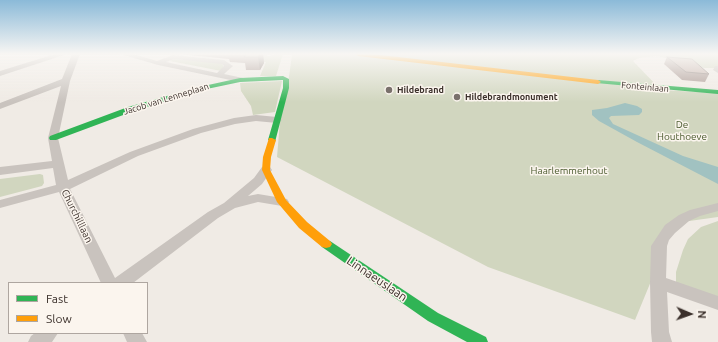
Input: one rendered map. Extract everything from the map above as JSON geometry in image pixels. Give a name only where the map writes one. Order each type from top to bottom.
[{"type":"main road","name":"Fonteinlaan","points":[[489,70],[572,80],[718,92]]},
{"type":"main road","name":"Fonteinlaan","points":[[524,70],[590,78],[718,88]]},
{"type":"main road","name":"Jacob van Lenneplaan","points":[[53,138],[145,105],[188,92],[240,80],[286,79],[287,82],[277,120]]},
{"type":"main road","points":[[266,170],[267,157],[277,120]]},
{"type":"main road","name":"Linnaeuslaan","points":[[266,170],[282,202],[303,225],[333,250],[433,317],[482,342]]},
{"type":"street","points":[[0,74],[13,70]]},
{"type":"street","name":"Churchilllaan","points":[[70,70],[66,81],[53,138],[57,164],[62,187],[109,282]]},
{"type":"street","points":[[191,70],[240,80]]},
{"type":"street","points":[[219,75],[225,70]]},
{"type":"street","points":[[0,106],[66,81]]},
{"type":"street","points":[[0,204],[62,187],[134,154],[197,131],[234,121],[256,118],[277,120]]},
{"type":"street","points":[[0,171],[57,164]]},
{"type":"street","points":[[229,206],[258,181],[266,170]]},
{"type":"street","points":[[122,282],[212,215],[229,206],[258,198],[282,202]]},
{"type":"street","points":[[662,342],[660,332],[658,282],[659,246],[662,238],[670,229],[684,218],[714,210]]},
{"type":"street","points":[[658,282],[718,303]]},
{"type":"street","points":[[38,342],[48,334]]},
{"type":"green space","points":[[263,70],[278,70],[276,76],[260,76]]},
{"type":"green space","name":"Haarlemmerhout","points":[[290,70],[642,70],[661,90],[718,93],[718,217],[675,223],[635,320],[488,267],[277,157],[280,121],[287,92]]},
{"type":"green space","points":[[282,81],[275,112],[253,115],[251,106],[241,91],[240,83]]},
{"type":"green space","points":[[40,174],[43,175],[44,183],[42,186],[0,197],[0,179]]},
{"type":"green space","points":[[718,221],[718,299],[676,282],[676,272],[688,239],[701,227]]},
{"type":"water","points":[[625,103],[637,106],[642,109],[642,112],[639,115],[611,116],[609,118],[613,124],[683,156],[718,167],[718,184],[637,142],[599,121],[592,115],[592,110]]},
{"type":"building","points":[[683,70],[704,70],[709,74],[686,72]]},
{"type":"traffic: fast","points":[[53,138],[131,109],[201,88],[240,80],[283,78],[286,79],[286,88],[272,140]]},
{"type":"traffic: fast","points":[[598,82],[718,92]]},
{"type":"traffic: fast","points":[[326,244],[433,317],[481,342]]},
{"type":"traffic: slow","points":[[495,70],[598,82]]},
{"type":"traffic: slow","points":[[272,140],[267,157],[266,170],[282,202],[303,225],[326,244]]},
{"type":"place","name":"Hildebrand","points":[[389,90]]},
{"type":"place","name":"Hildebrandmonument","points":[[457,97]]},
{"type":"park label","name":"De Houthoeve","points":[[682,130]]}]
